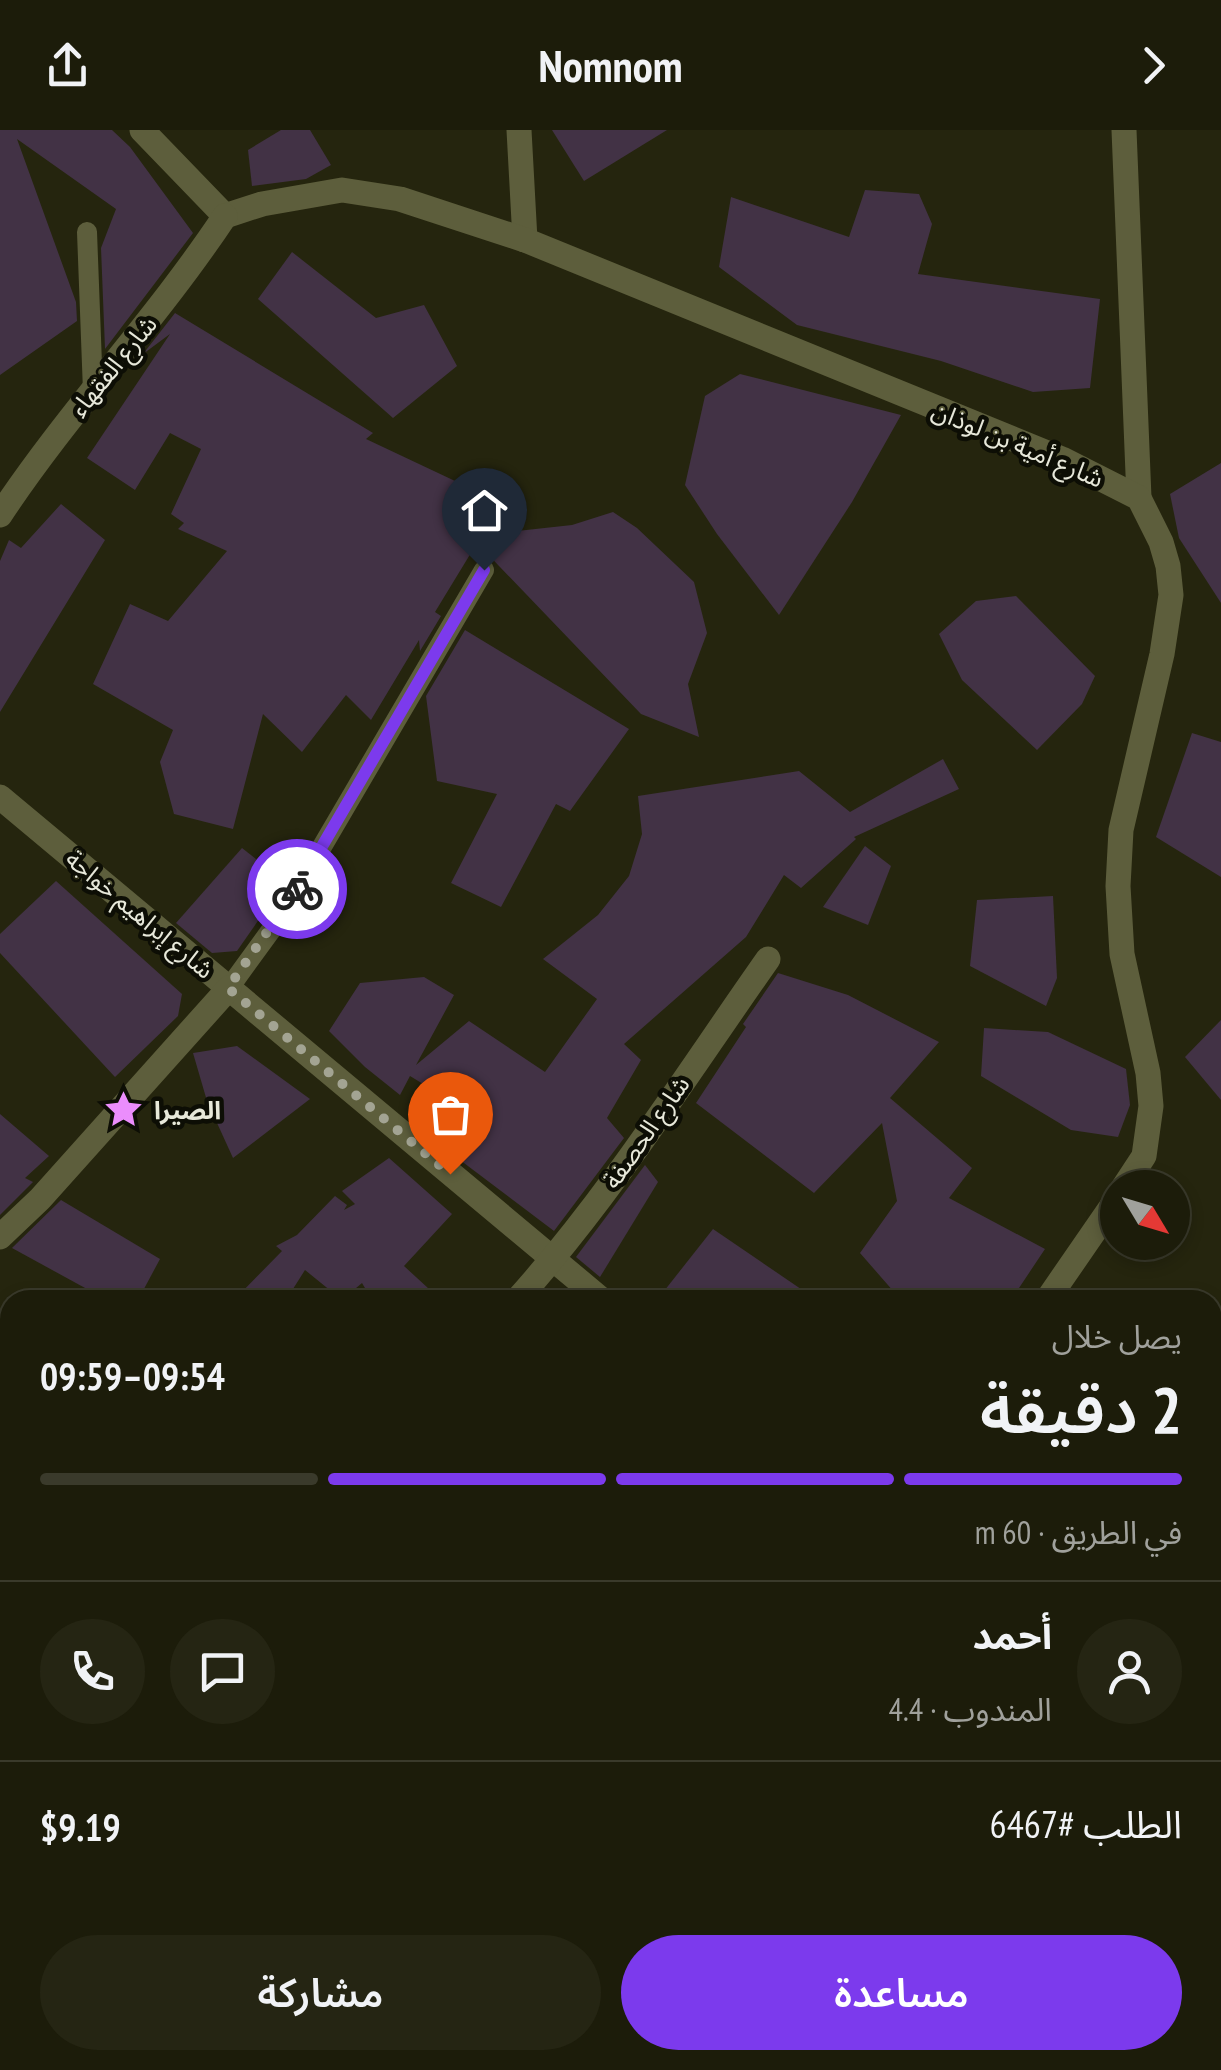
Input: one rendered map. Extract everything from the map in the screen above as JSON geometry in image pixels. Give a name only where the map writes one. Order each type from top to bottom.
[{"type":"street","points":[[142,130],[226,216]]},
{"type":"street","points":[[519,130],[525,240]]},
{"type":"street","points":[[1124,130],[1139,498],[1161,542],[1171,595],[1162,654],[1121,830],[1118,886],[1122,954],[1148,1073],[1151,1106],[1144,1156],[1135,1170]]},
{"type":"street","name":"شارع أمية بن لوذان","points":[[226,216],[262,204],[342,190],[400,199],[525,240],[1062,459],[1139,498]]},
{"type":"street","name":"شارع الفقهاء","points":[[0,515],[35,462],[184,277],[226,216]]},
{"type":"street","name":"شارع إبراهيم خواجة","points":[[0,797],[590,1290]]},
{"type":"street","name":"شارع الحصفة","points":[[526,1290],[552,1260],[768,959]]},
{"type":"street","points":[[0,1237],[40,1199],[228,988]]},
{"type":"street","points":[[1054,1290],[1100,1223]]},
{"type":"lane","points":[[87,232],[93,391]]},
{"type":"lane","points":[[228,988],[282,915],[484,570]]},
{"type":"building","points":[[0,130],[112,130],[130,147],[193,233],[105,349],[101,248],[116,209],[17,139],[76,302],[77,321],[0,375]]},
{"type":"building","points":[[281,130],[310,130],[331,165],[306,179],[252,186],[248,150]]},
{"type":"building","points":[[552,130],[667,130],[584,181]]},
{"type":"building","points":[[865,190],[919,194],[932,224],[918,274],[1100,299],[1090,388],[1033,392],[941,361],[797,325],[719,267],[731,197],[849,237]]},
{"type":"building","points":[[292,252],[376,318],[424,305],[457,366],[393,418],[258,299]]},
{"type":"building","points":[[175,313],[373,433],[366,439],[489,497],[462,537],[572,525],[613,512],[637,528],[694,582],[707,633],[688,684],[699,737],[641,714],[477,543],[435,612],[441,616],[420,651],[419,640],[371,720],[346,695],[302,752],[263,714],[233,829],[174,814],[160,762],[173,730],[93,684],[130,604],[168,621],[227,551],[178,529],[184,523],[171,514],[201,449],[170,433],[135,490],[87,458],[170,334],[143,354]]},
{"type":"building","points":[[740,374],[901,415],[852,502],[779,615],[685,485],[705,396]]},
{"type":"building","points":[[1221,463],[1221,603],[1179,538],[1170,494]]},
{"type":"building","points":[[61,504],[105,540],[0,712],[0,561],[9,540],[21,548]]},
{"type":"building","points":[[1016,596],[1095,676],[1082,704],[1037,750],[962,680],[939,634],[976,601]]},
{"type":"building","points":[[465,630],[629,729],[570,811],[556,804],[501,907],[451,883],[497,794],[437,781],[426,696]]},
{"type":"building","points":[[1192,733],[1221,742],[1221,877],[1156,837]]},
{"type":"building","points":[[943,759],[959,789],[854,837],[801,888],[784,875],[746,937],[624,1044],[641,1060],[607,1118],[624,1138],[554,1231],[456,1157],[469,1112],[410,1076],[400,1095],[329,1031],[360,983],[424,977],[454,995],[416,1065],[469,1021],[545,1072],[597,999],[543,959],[598,915],[629,876],[642,834],[638,796],[799,771],[850,812]]},
{"type":"building","points":[[865,846],[891,866],[868,925],[823,907]]},
{"type":"building","points":[[242,848],[285,882],[237,951],[212,953],[176,923]]},
{"type":"building","points":[[56,881],[182,994],[178,1016],[115,1077],[0,953],[0,934]]},
{"type":"building","points":[[1053,896],[1057,978],[1046,1006],[970,966],[977,900]]},
{"type":"building","points":[[778,973],[848,995],[939,1042],[890,1098],[972,1168],[949,1198],[1045,1249],[1018,1290],[892,1290],[860,1253],[897,1201],[882,1123],[814,1193],[696,1103],[746,1027],[743,1024]]},
{"type":"building","points":[[1221,1020],[1221,1100],[1185,1057]]},
{"type":"building","points":[[984,1028],[1048,1032],[1126,1069],[1130,1105],[1118,1137],[1071,1130],[981,1076]]},
{"type":"building","points":[[237,1046],[310,1099],[233,1158],[207,1101],[193,1053]]},
{"type":"building","points":[[0,1114],[49,1156],[25,1178],[33,1182],[0,1215]]},
{"type":"building","points":[[389,1158],[452,1214],[404,1266],[430,1290],[366,1290],[362,1283],[354,1290],[330,1290],[305,1270],[292,1290],[244,1290],[282,1251],[276,1246],[297,1235],[335,1196],[347,1205],[344,1210],[355,1204],[342,1191]]},
{"type":"building","points":[[645,1165],[658,1182],[600,1277],[576,1257]]},
{"type":"building","points":[[61,1200],[160,1259],[143,1290],[89,1290],[12,1248]]},
{"type":"building","points":[[713,1229],[802,1290],[665,1290]]},
{"type":"way so far","points":[[297,889],[228,988],[450,1174]]},
{"type":"place","name":"الصيرا","points":[[124,1110]]},
{"type":"route","points":[[297,889],[484,570]]}]
